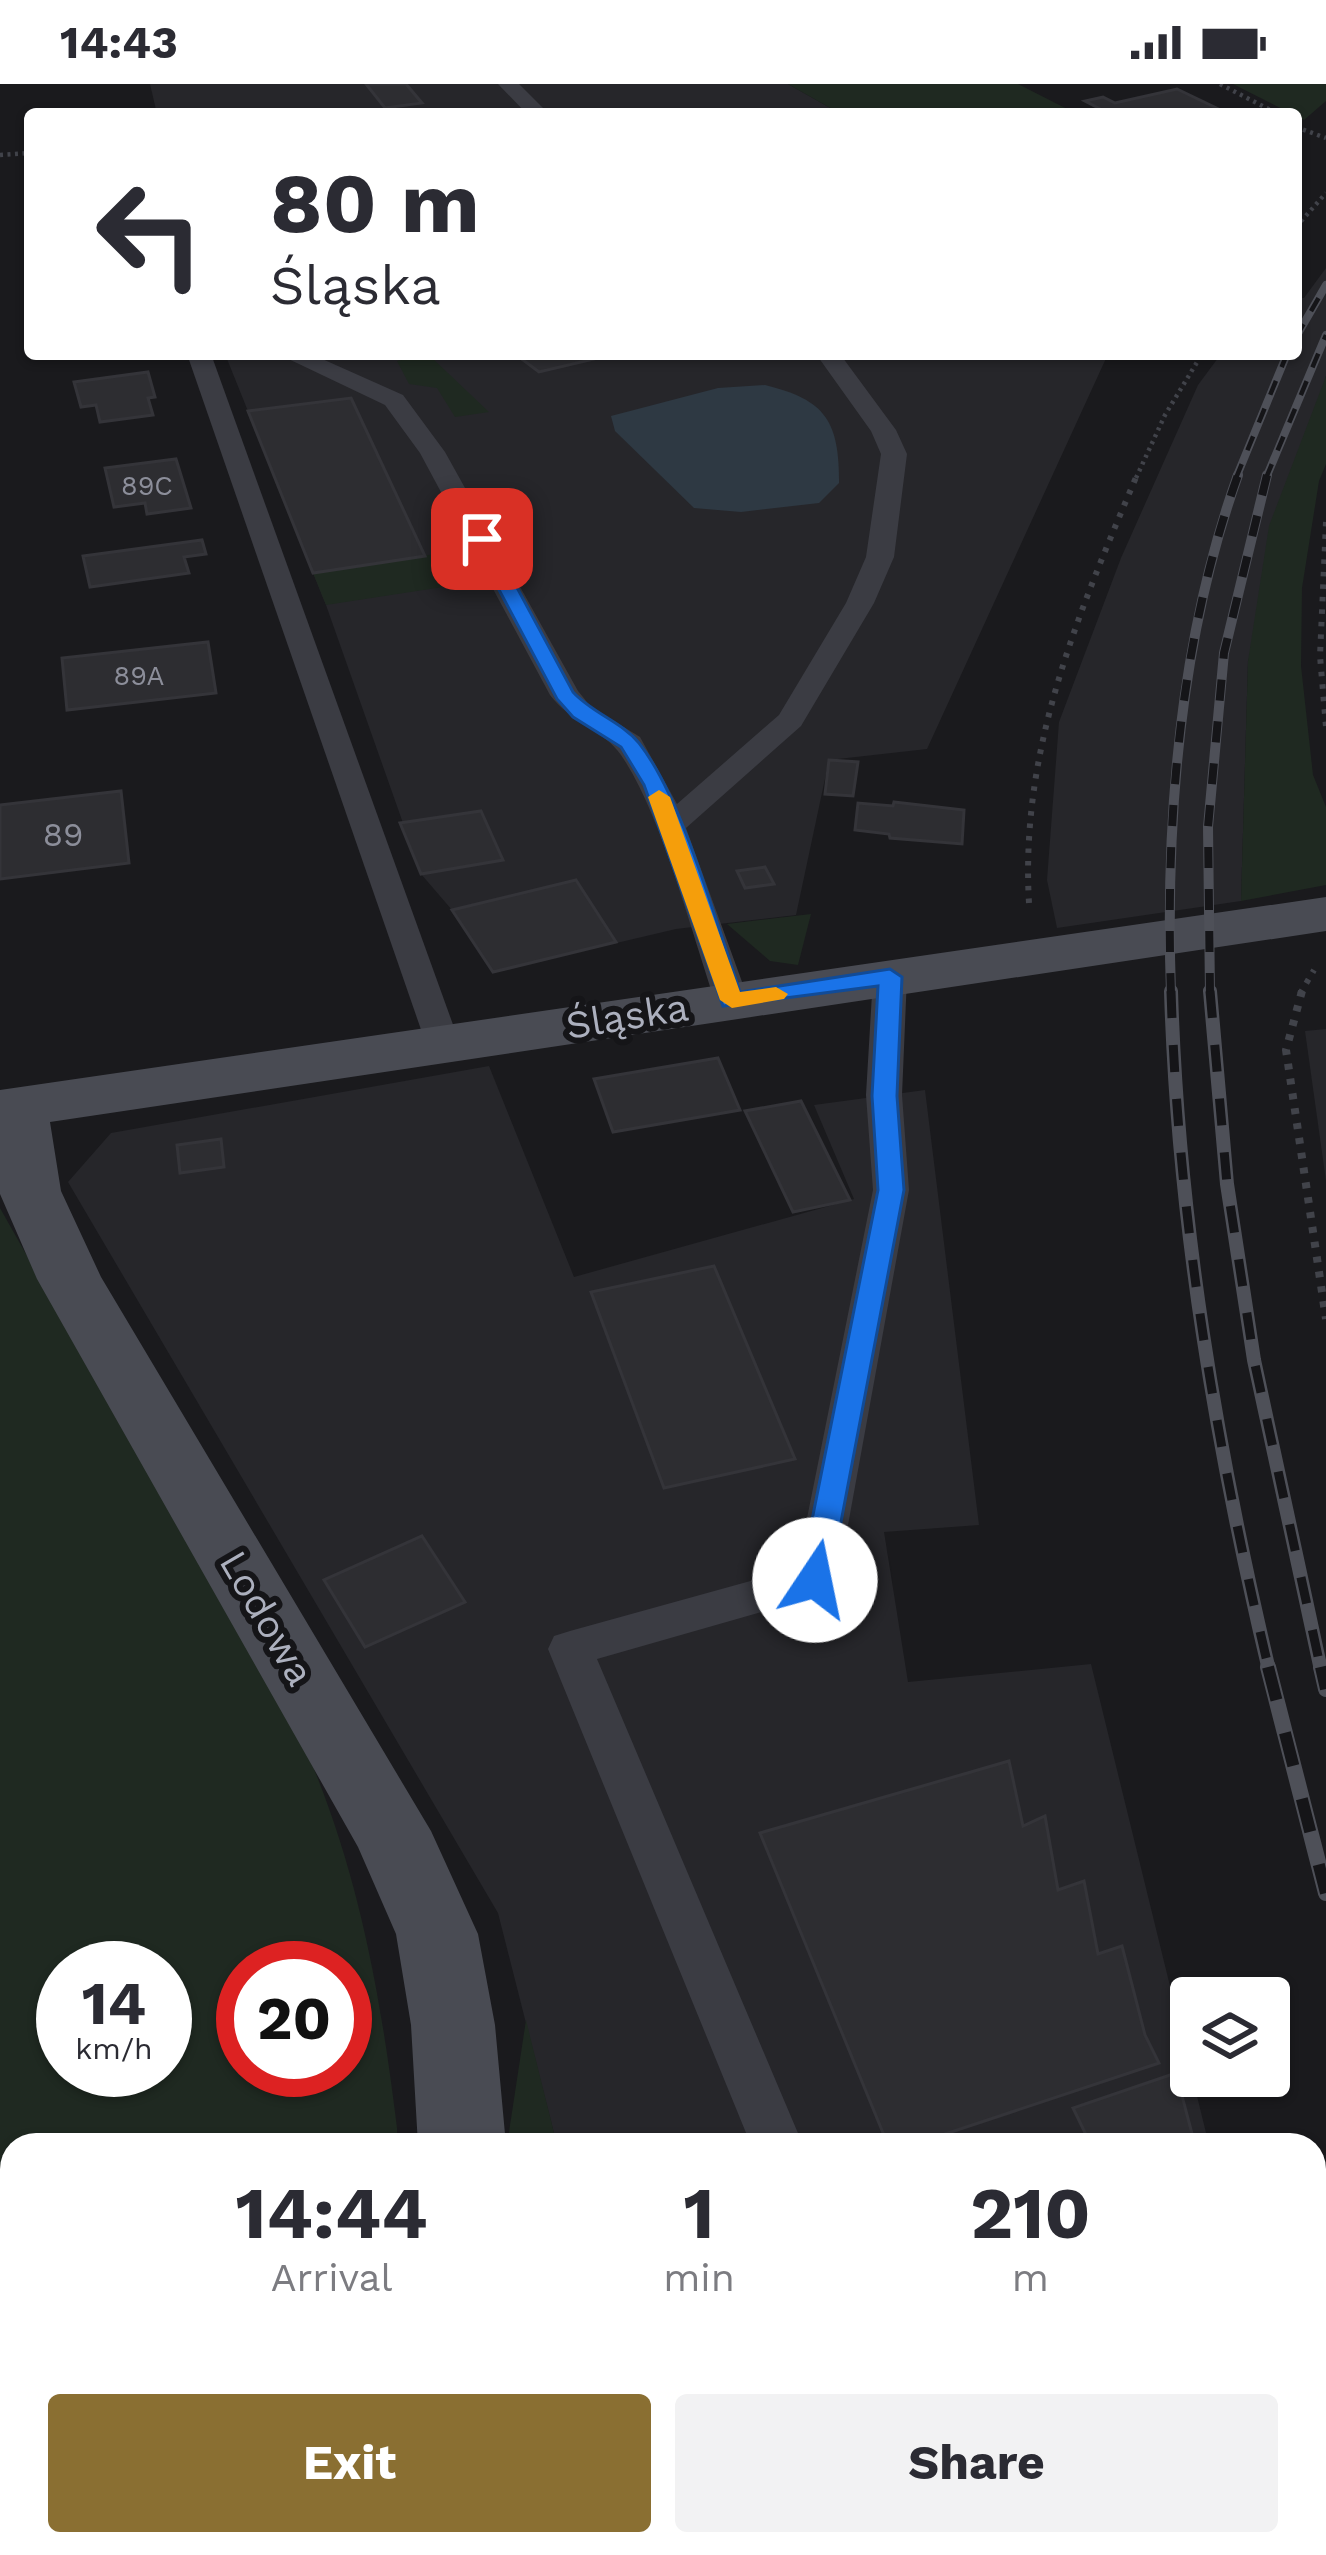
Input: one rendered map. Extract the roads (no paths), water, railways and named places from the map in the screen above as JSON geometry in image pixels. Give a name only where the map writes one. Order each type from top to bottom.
[{"type":"street","name":"Śląska","points":[[9,1109],[1319,915]]},
{"type":"street","name":"Lodowa","points":[[9,1109],[30,1191],[69,1279],[391,1831],[437,1934],[453,2025],[461,2133]]},
{"type":"lane","points":[[508,84],[533,108]]},
{"type":"lane","points":[[201,360],[443,1045]]},
{"type":"lane","points":[[306,360],[394,400],[432,452],[565,695],[581,713],[629,743],[655,785],[732,1000]]},
{"type":"lane","points":[[670,826],[791,720],[860,603],[880,557],[894,454],[832,360]]},
{"type":"lane","points":[[772,2133],[570,1649],[815,1580],[891,1190],[884,1096],[890,977]]},
{"type":"railway","points":[[1302,327],[1326,285]]},
{"type":"railway","points":[[1267,476],[1326,335]]},
{"type":"railway","points":[[1236,478],[1285,360]]},
{"type":"railway","points":[[1171,994],[1171,863],[1180,731],[1202,601],[1238,475]]},
{"type":"railway","points":[[1210,994],[1208,827],[1224,653],[1267,476]]},
{"type":"railway","points":[[1171,991],[1182,1163],[1203,1333],[1232,1502],[1269,1670]]},
{"type":"railway","points":[[1210,991],[1227,1184],[1254,1360],[1321,1670]]},
{"type":"railway","points":[[1268,1667],[1326,1893]]},
{"type":"railway","points":[[1321,1667],[1326,1689]]}]
